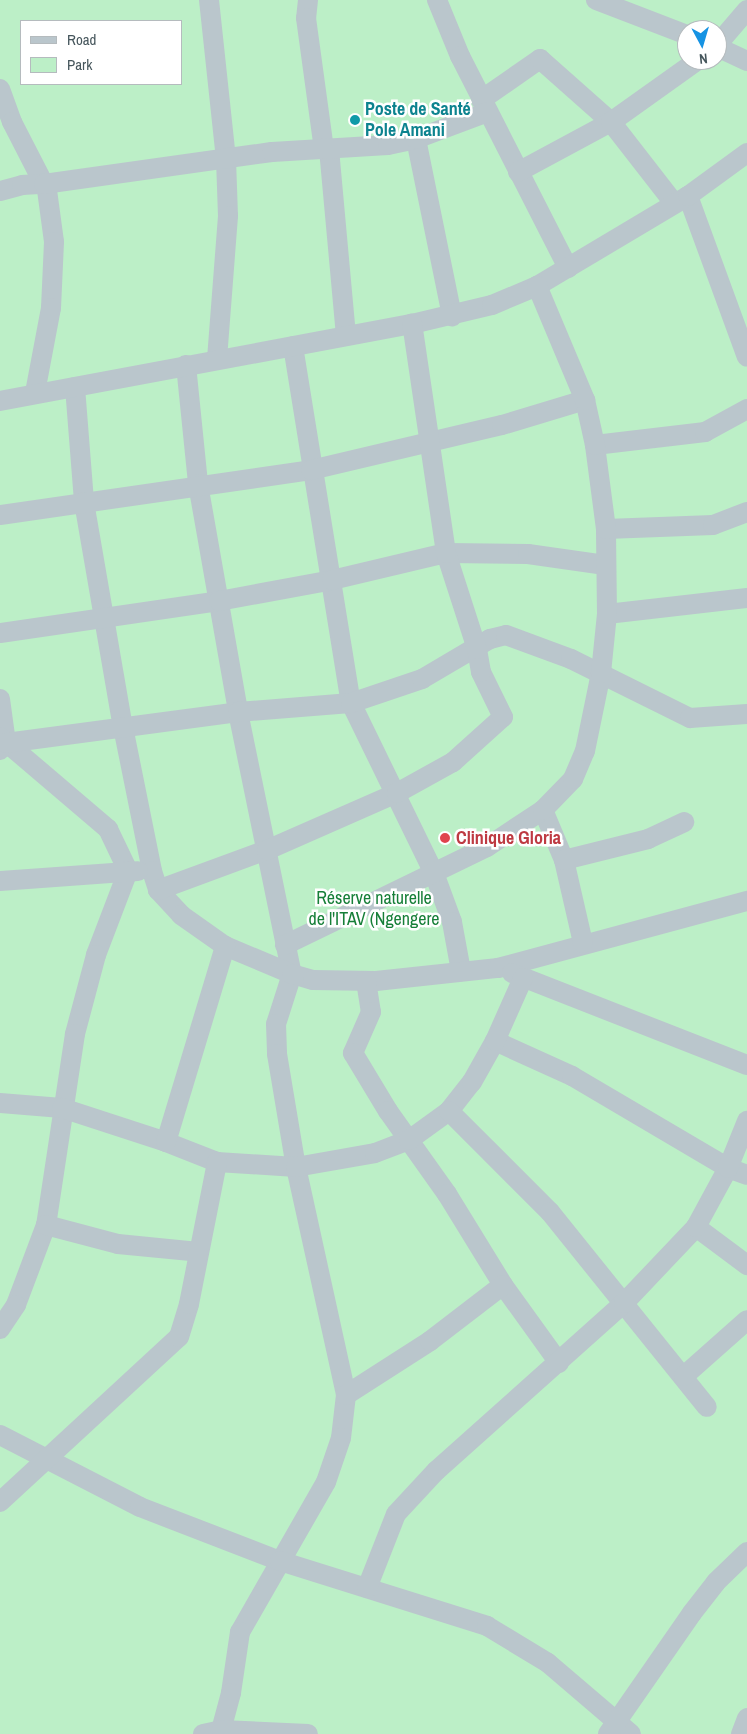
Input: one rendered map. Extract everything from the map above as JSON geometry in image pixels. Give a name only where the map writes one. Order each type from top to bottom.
[{"type":"street","points":[[209,0],[226,159],[228,216],[217,359]]},
{"type":"street","points":[[308,0],[306,18],[327,149],[346,335]]},
{"type":"street","points":[[437,0],[485,106],[568,268]]},
{"type":"street","points":[[596,0],[630,6],[677,30]]},
{"type":"street","points":[[727,34],[747,10]]},
{"type":"street","points":[[727,51],[747,61]]},
{"type":"street","points":[[0,190],[22,184],[44,184],[226,159],[388,145],[416,139],[485,106],[540,59],[611,122],[681,200],[747,357]]},
{"type":"street","points":[[518,172],[611,122],[684,70]]},
{"type":"street","points":[[0,88],[12,122],[44,184],[54,242],[51,308],[35,394]]},
{"type":"street","points":[[416,139],[452,316]]},
{"type":"street","points":[[0,400],[412,324],[492,306],[538,286],[568,268],[681,200],[747,153]]},
{"type":"street","points":[[285,945],[487,846],[543,810],[573,779],[579,765],[602,673],[606,614],[606,529],[595,446],[585,400],[538,286]]},
{"type":"street","points":[[0,881],[128,871],[155,881],[267,850],[396,793],[453,762],[503,717],[481,672],[477,649],[446,552],[427,443],[412,324]]},
{"type":"street","points":[[293,346],[311,470],[332,580],[351,703],[434,873],[452,922],[461,971]]},
{"type":"street","points":[[186,365],[198,484],[238,712],[292,974],[276,1024],[277,1054],[296,1167],[346,1395],[341,1438],[326,1482],[240,1632],[215,1733],[308,1734]]},
{"type":"street","points":[[75,387],[84,502],[123,727],[155,881],[181,915],[225,946],[292,974],[313,980],[366,981],[498,968],[583,944],[639,932],[747,901]]},
{"type":"street","points":[[0,515],[198,484],[254,480],[311,470],[427,443],[585,400]]},
{"type":"street","points":[[595,446],[705,432],[747,409]]},
{"type":"street","points":[[606,529],[713,525],[747,512]]},
{"type":"street","points":[[0,633],[219,601],[332,580],[446,552],[528,554],[605,565]]},
{"type":"street","points":[[606,614],[747,598]]},
{"type":"street","points":[[2,743],[238,712],[351,703],[422,679],[477,649],[490,639],[506,635],[602,673],[690,718],[747,715]]},
{"type":"street","points":[[0,699],[2,743],[108,829],[128,871],[96,955],[75,1034],[62,1108],[46,1225],[16,1305],[0,1329]]},
{"type":"street","points":[[543,810],[564,860],[583,944]]},
{"type":"street","points":[[564,860],[648,839],[684,822]]},
{"type":"street","points":[[166,1142],[225,946]]},
{"type":"street","points":[[498,968],[747,1065]]},
{"type":"street","points":[[0,1103],[62,1108],[166,1142],[217,1162],[296,1167],[375,1154],[409,1140],[449,1111],[472,1082],[495,1041],[523,978]]},
{"type":"street","points":[[366,981],[372,1012],[353,1053],[409,1140],[447,1194],[502,1286],[560,1363]]},
{"type":"street","points":[[495,1041],[572,1076],[728,1168],[747,1175]]},
{"type":"street","points":[[449,1111],[550,1212],[684,1376],[707,1407]]},
{"type":"street","points":[[367,1588],[396,1514],[436,1470],[560,1363],[624,1303],[696,1227],[728,1168],[747,1121]]},
{"type":"street","points":[[0,1502],[179,1337],[199,1252],[217,1162]]},
{"type":"street","points":[[46,1225],[118,1244],[199,1252]]},
{"type":"street","points":[[696,1227],[747,1265]]},
{"type":"street","points":[[346,1395],[430,1341],[502,1286]]},
{"type":"street","points":[[684,1376],[747,1320]]},
{"type":"street","points":[[0,1435],[140,1507],[280,1561],[487,1626],[548,1663],[611,1728],[631,1734]]},
{"type":"street","points":[[611,1728],[692,1613],[716,1582],[747,1552]]},
{"type":"street","points":[[741,1734],[747,1718]]},
{"type":"green space","name":"Réserve naturelle de l'ITAV (Ngengere","points":[[0,0],[747,0],[747,1734],[0,1734]]},
{"type":"place","name":"Poste de Santé Pole Amani","points":[[355,120]]},
{"type":"place","name":"Clinique Gloria","points":[[445,838]]}]
